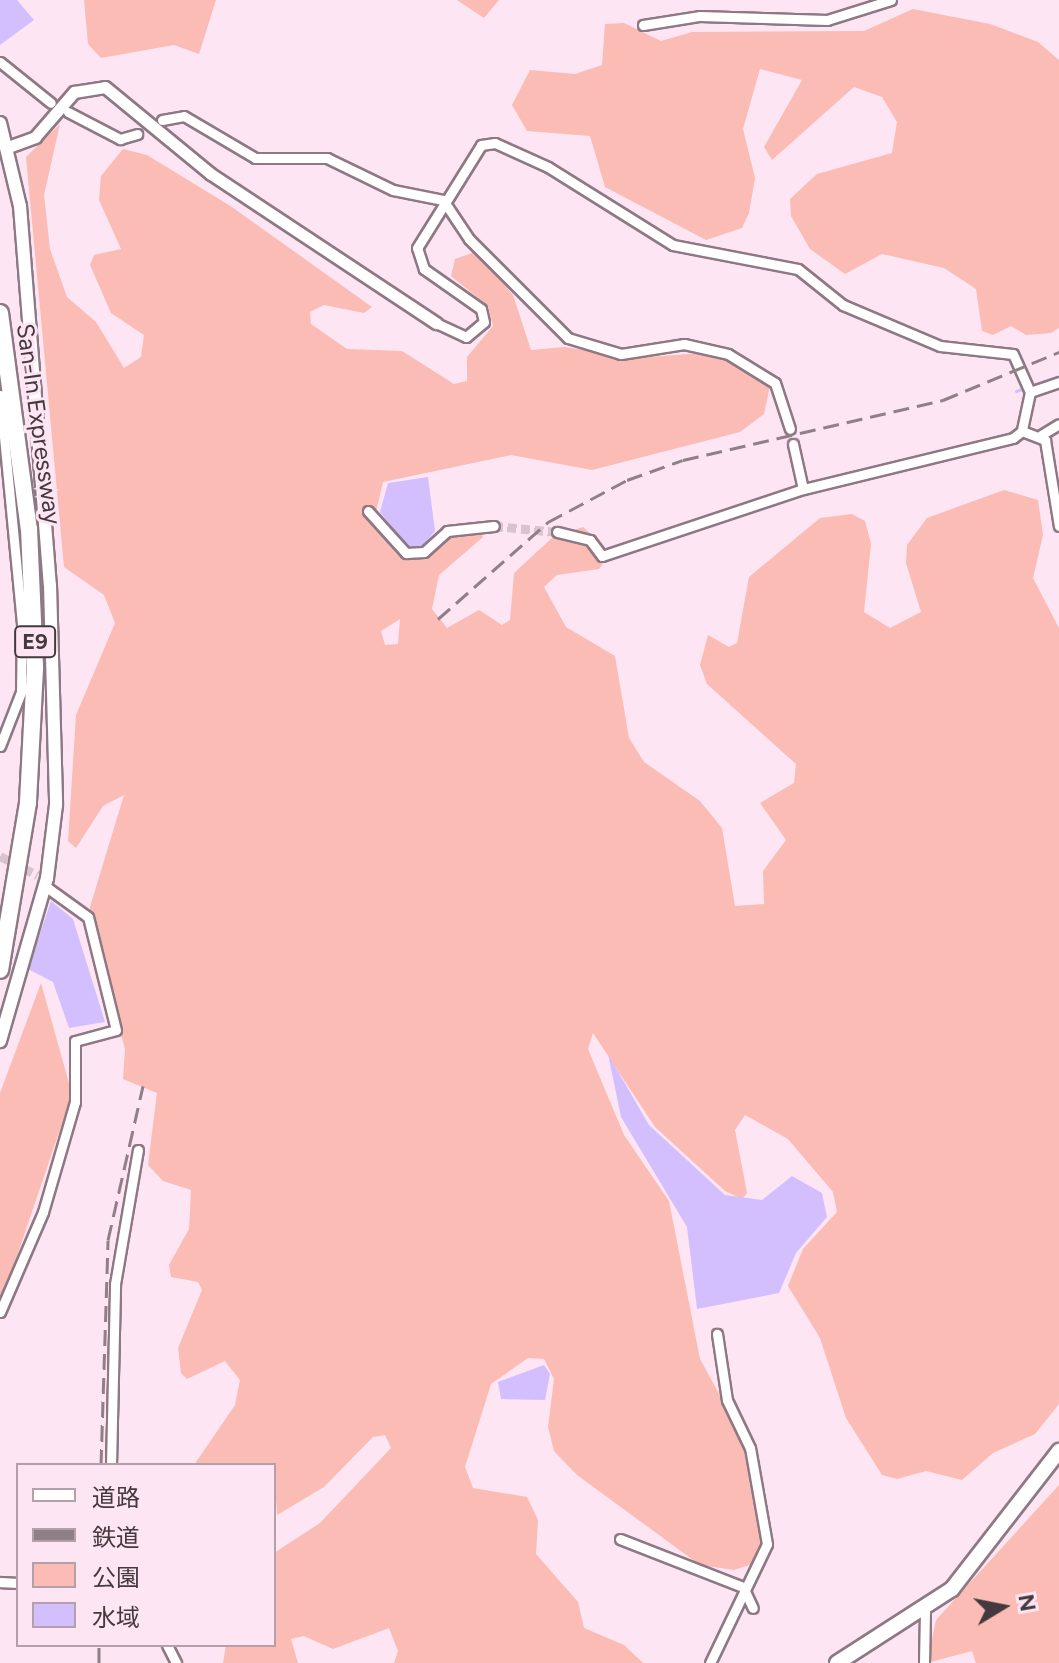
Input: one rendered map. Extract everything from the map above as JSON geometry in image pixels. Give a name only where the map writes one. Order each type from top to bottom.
[{"type":"highway","name":"San-In Expressway","points":[[0,313],[29,529],[35,668],[28,803],[0,970]]},
{"type":"highway","points":[[837,1663],[925,1611],[976,1561],[1059,1451]]},
{"type":"main road","points":[[0,123],[20,206],[50,585],[56,805],[43,880],[0,1041]]},
{"type":"street","points":[[643,25],[700,16],[827,20],[891,0]]},
{"type":"street","points":[[0,62],[51,103]]},
{"type":"street","points":[[8,147],[35,137],[74,92],[105,87],[200,166],[436,323],[466,337],[484,322],[481,309],[428,273],[418,256],[423,233],[450,204],[481,145],[506,145],[673,245],[798,269],[843,305],[940,346],[1013,354],[1030,392],[1022,431]]},
{"type":"street","points":[[68,112],[120,139],[137,134]]},
{"type":"street","points":[[162,120],[184,116],[243,154],[327,158],[393,190],[450,204],[469,239],[561,333],[621,354],[684,344],[728,354],[775,383],[790,429]]},
{"type":"street","points":[[1030,392],[1059,382]]},
{"type":"street","points":[[0,395],[22,637],[21,692],[0,746]]},
{"type":"street","points":[[557,532],[590,540],[602,556],[803,489],[1022,431],[1041,435],[1059,424]]},
{"type":"street","points":[[1041,435],[1046,475],[1059,526]]},
{"type":"street","points":[[793,444],[803,489]]},
{"type":"street","points":[[1046,475],[1059,478]]},
{"type":"street","points":[[368,511],[406,553],[424,552],[447,531],[494,526]]},
{"type":"street","points":[[0,1312],[43,1212],[75,1102],[75,1041],[116,1030],[88,917],[43,880]]},
{"type":"street","points":[[111,1463],[115,1284],[138,1150]]},
{"type":"street","points":[[710,1663],[743,1587],[765,1557],[767,1536],[750,1448],[727,1400],[717,1334]]},
{"type":"street","points":[[620,1539],[743,1587],[753,1608]]},
{"type":"street","points":[[924,1663],[925,1611]]},
{"type":"green space","points":[[84,0],[216,0],[199,54],[174,45],[101,58],[88,44]]},
{"type":"green space","points":[[457,0],[499,0],[484,18]]},
{"type":"green space","points":[[913,9],[990,24],[1038,42],[1059,60],[1059,328],[1051,333],[1026,335],[1011,326],[993,335],[982,331],[976,289],[944,268],[882,254],[845,274],[810,249],[791,216],[790,199],[817,174],[892,153],[897,122],[882,97],[854,87],[772,160],[764,147],[802,80],[760,69],[743,129],[755,178],[749,213],[742,228],[706,240],[605,187],[590,136],[527,131],[512,105],[530,70],[575,74],[602,65],[605,24],[624,23],[661,41],[692,32],[864,31]]},
{"type":"green space","points":[[60,124],[44,195],[50,249],[67,297],[96,322],[124,368],[141,357],[144,335],[111,313],[90,265],[94,255],[121,249],[99,200],[101,176],[123,149],[147,155],[232,207],[372,307],[364,313],[324,305],[310,312],[311,324],[347,349],[402,351],[454,384],[467,381],[467,357],[493,326],[488,306],[451,276],[455,259],[475,252],[513,295],[531,350],[565,347],[635,358],[702,353],[731,359],[770,386],[764,414],[740,432],[592,470],[511,455],[383,482],[373,525],[396,553],[416,559],[446,537],[480,531],[483,537],[439,575],[432,609],[447,628],[479,610],[502,625],[510,620],[514,573],[553,537],[583,527],[598,540],[605,561],[599,569],[557,575],[544,587],[566,627],[615,656],[629,738],[644,762],[700,801],[722,828],[735,906],[764,904],[763,871],[786,840],[760,803],[794,783],[796,764],[707,684],[700,665],[708,635],[729,647],[737,643],[749,577],[820,518],[852,514],[865,521],[871,544],[864,612],[890,628],[921,612],[906,563],[907,545],[927,518],[1004,490],[1038,500],[1043,535],[1033,578],[1059,628],[1059,1404],[1035,1434],[993,1453],[962,1480],[926,1471],[897,1479],[882,1475],[846,1418],[820,1338],[788,1286],[803,1249],[837,1212],[833,1192],[788,1139],[745,1115],[735,1130],[747,1193],[742,1199],[725,1191],[655,1127],[593,1033],[588,1049],[624,1135],[669,1201],[700,1359],[740,1432],[753,1474],[764,1534],[759,1562],[734,1570],[700,1565],[577,1475],[554,1451],[548,1427],[554,1379],[544,1359],[528,1358],[491,1384],[465,1467],[473,1488],[527,1497],[538,1520],[536,1554],[578,1602],[584,1628],[624,1645],[643,1663],[394,1663],[398,1651],[389,1628],[333,1649],[304,1636],[291,1639],[298,1663],[223,1663],[226,1647],[276,1647],[276,1552],[320,1523],[391,1448],[385,1435],[373,1437],[324,1487],[277,1515],[276,1463],[195,1463],[235,1405],[240,1380],[225,1361],[187,1379],[181,1373],[178,1348],[202,1290],[198,1282],[171,1277],[169,1265],[189,1229],[191,1190],[163,1181],[148,1165],[157,1093],[123,1079],[125,1049],[92,929],[90,907],[124,795],[103,806],[76,848],[68,841],[76,715],[115,623],[104,595],[64,567],[26,157]],"holes":[[[400,619],[398,644],[385,645],[381,631]]]},
{"type":"green space","points":[[41,983],[72,1094],[0,1306],[0,1093]]},
{"type":"green space","points":[[1059,1485],[1059,1663],[976,1663],[972,1651],[927,1663],[936,1620]]},
{"type":"water","points":[[0,0],[17,0],[34,20],[0,45]]},
{"type":"water","points":[[428,477],[435,531],[421,548],[406,546],[380,512],[388,483]]},
{"type":"water","points":[[51,901],[73,919],[105,1022],[69,1028],[53,982],[28,969]]},
{"type":"water","points":[[608,1054],[649,1125],[725,1195],[762,1200],[792,1176],[822,1193],[827,1217],[796,1253],[779,1293],[697,1309],[687,1227],[621,1117]]},
{"type":"water","points":[[544,1365],[550,1374],[545,1400],[501,1399],[498,1382]]},
{"type":"waterway","points":[[1016,391],[1059,376]]},
{"type":"tunnel","points":[[494,526],[557,532]]},
{"type":"tunnel","points":[[0,856],[37,875]]},
{"type":"railway","points":[[438,619],[548,522],[627,480],[683,460],[943,400],[1059,352]]},
{"type":"railway","points":[[101,1463],[108,1240],[143,1086]]},
{"type":"railway","points":[[99,1647],[99,1663]]}]
